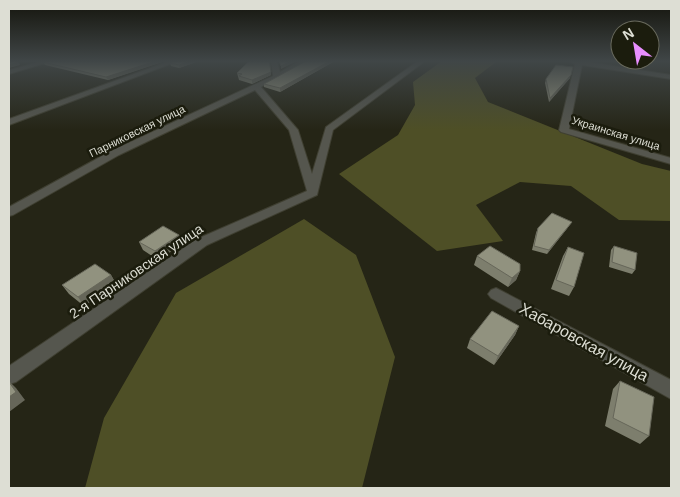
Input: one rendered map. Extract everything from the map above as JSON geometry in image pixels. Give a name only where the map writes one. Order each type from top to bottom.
[{"type":"street","points":[[9,122],[112,84]]},
{"type":"street","name":"Парниковская улица","points":[[9,212],[115,152],[261,84]]},
{"type":"street","points":[[313,193],[329,129],[390,84]]},
{"type":"street","name":"Украинская улица","points":[[573,84],[564,130],[671,161]]},
{"type":"street","points":[[256,86],[293,130],[313,193]]},
{"type":"street","name":"2-я Парниковская улица","points":[[9,376],[202,242],[313,193]]},
{"type":"street","name":"Хабаровская улица","points":[[496,294],[671,390]]},
{"type":"shaded area","points":[[413,84],[478,84],[488,102],[642,164],[671,171],[671,221],[619,220],[571,186],[520,182],[476,205],[503,241],[437,251],[339,174],[398,135],[415,105]]},
{"type":"shaded area","points":[[304,219],[356,255],[395,357],[362,488],[85,488],[104,418],[176,293]]},
{"type":"building","points":[[265,84],[287,84],[280,88]]},
{"type":"building","points":[[547,84],[563,84],[550,98]]},
{"type":"building","points":[[552,213],[572,222],[549,250],[534,246],[538,228]]},
{"type":"building","points":[[163,226],[179,235],[155,251],[139,242]]},
{"type":"building","points":[[490,246],[520,264],[520,271],[512,278],[477,256]]},
{"type":"building","points":[[614,246],[637,253],[635,270],[612,262]]},
{"type":"building","points":[[568,247],[584,253],[574,287],[556,280]]},
{"type":"building","points":[[95,264],[111,275],[78,297],[62,285]]},
{"type":"building","points":[[492,311],[519,326],[498,356],[470,339]]},
{"type":"building","points":[[620,381],[654,397],[649,436],[613,418]]},
{"type":"building","points":[[9,382],[16,392],[9,397]]}]
